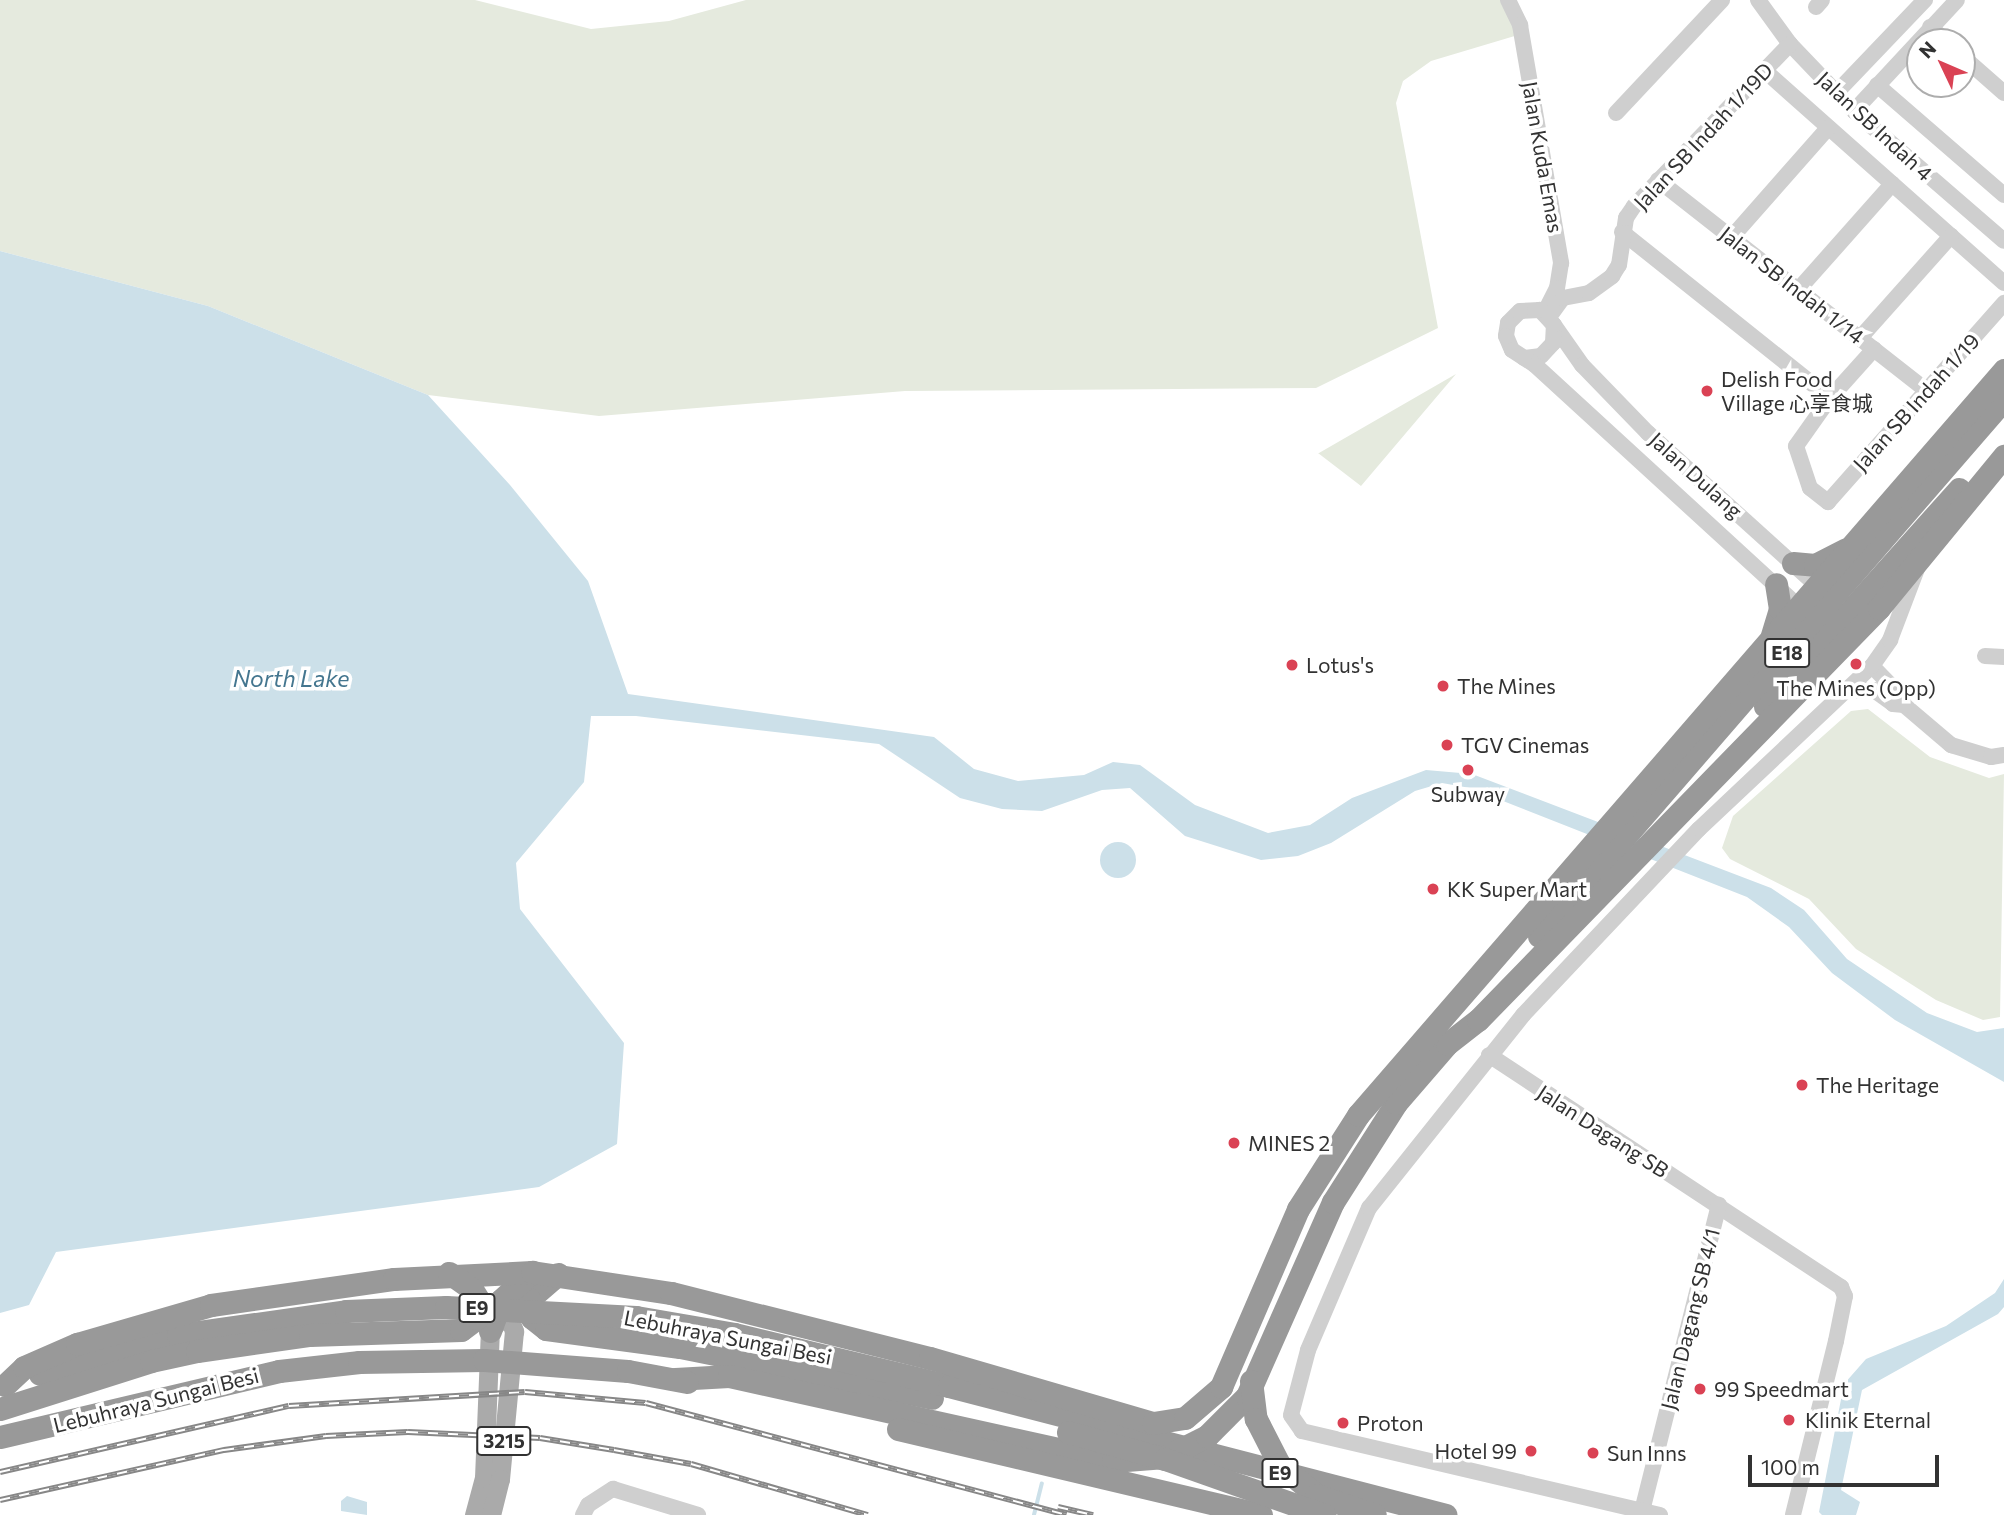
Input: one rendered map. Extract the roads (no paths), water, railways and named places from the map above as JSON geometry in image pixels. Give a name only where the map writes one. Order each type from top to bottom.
[{"type":"highway","points":[[3,1386],[24,1367],[77,1345],[158,1318],[259,1296],[449,1273],[532,1272],[558,1274],[709,1302],[1097,1404],[1137,1419],[1164,1423],[1185,1418],[1213,1397],[1228,1373],[1298,1209],[1341,1138],[1583,861],[2004,370]]},
{"type":"highway","name":"E18","points":[[1566,903],[2004,399]]},
{"type":"highway","points":[[1675,814],[1687,794],[1876,585],[2004,436]]},
{"type":"highway","name":"E18","points":[[1478,1020],[1675,814],[1757,737],[1917,567],[2004,456]]},
{"type":"highway","points":[[1793,563],[1825,562],[1852,549]]},
{"type":"highway","points":[[1852,549],[1843,573],[1850,585],[1876,585]]},
{"type":"highway","points":[[1761,653],[1779,617],[1776,584]]},
{"type":"highway","points":[[1761,653],[1780,641],[1791,645],[1800,661],[1790,678]]},
{"type":"highway","points":[[1097,1404],[1158,1411],[1178,1407],[1197,1394],[1216,1367],[1294,1192],[1342,1118],[1421,1032],[1566,903]]},
{"type":"highway","points":[[1374,1515],[1315,1495],[1272,1454],[1251,1397],[1255,1347],[1316,1207],[1352,1147],[1408,1074],[1566,903]]},
{"type":"highway","points":[[675,1379],[729,1376],[1113,1461],[1146,1461],[1196,1444],[1217,1429],[1247,1396],[1333,1202],[1396,1103],[1447,1044],[1478,1020]]},
{"type":"highway","points":[[1355,1492],[1283,1450],[1267,1418],[1267,1391],[1293,1323],[1354,1192],[1478,1020]]},
{"type":"highway","points":[[491,1331],[501,1300],[532,1272]]},
{"type":"highway","points":[[0,1409],[151,1361],[310,1335],[461,1330],[474,1323],[480,1311],[476,1293],[449,1273]]},
{"type":"highway","points":[[558,1274],[536,1288],[528,1305],[536,1323],[561,1333],[680,1346],[803,1371],[1088,1437],[1324,1515]]},
{"type":"highway","name":"Lebuhraya Sungai Besi","points":[[3,1386],[178,1335],[346,1311],[446,1307],[558,1310],[649,1319],[949,1386],[1446,1515]]},
{"type":"highway","points":[[428,1332],[466,1347],[500,1375],[535,1345],[561,1333]]},
{"type":"highway","points":[[861,1342],[949,1386]]},
{"type":"highway","name":"Lebuhraya Sungai Besi","points":[[0,1437],[279,1371],[359,1362],[484,1360],[675,1379],[853,1417],[1261,1515]]},
{"type":"highway","points":[[803,1371],[883,1399],[947,1417],[964,1427]]},
{"type":"main road","points":[[491,1331],[501,1318],[513,1326],[500,1375]]},
{"type":"main road","name":"3215","points":[[484,1513],[500,1479],[500,1375]]},
{"type":"street","name":"Jalan Kuda Emas","points":[[1508,0],[1520,25],[1561,263],[1549,318]]},
{"type":"street","points":[[1616,113],[1722,0]]},
{"type":"street","name":"Jalan SB Indah 4","points":[[1758,0],[1790,44],[1854,111],[2004,241]]},
{"type":"street","points":[[1836,93],[1925,0]]},
{"type":"street","points":[[1854,111],[1957,0]]},
{"type":"street","name":"Jalan SB Indah 1/19D","points":[[1549,318],[1563,298],[1589,293],[1612,276],[1619,265],[1622,232],[1629,213],[1790,44]]},
{"type":"street","points":[[1976,68],[2004,93]]},
{"type":"street","points":[[1764,70],[2004,283]]},
{"type":"street","points":[[1877,85],[2004,195]]},
{"type":"street","points":[[1731,238],[1828,128]]},
{"type":"street","name":"Jalan SB Indah 1/14","points":[[1658,180],[1926,390]]},
{"type":"street","points":[[1798,290],[1892,184]]},
{"type":"street","points":[[1622,232],[1829,398],[1874,349]]},
{"type":"street","points":[[1860,338],[1951,236]]},
{"type":"street","name":"Jalan SB Indah 1/19","points":[[1829,398],[1796,446],[1810,488],[1828,502],[2004,303]]},
{"type":"street","points":[[1528,309],[1549,318],[1548,351],[1524,358],[1508,346],[1508,323],[1528,309]]},
{"type":"street","name":"Jalan Dulang","points":[[1549,318],[1582,365],[1648,433],[1717,492],[1848,615]]},
{"type":"street","name":"Jalan Dulang","points":[[1524,358],[1698,512],[1830,635]]},
{"type":"street","points":[[1698,512],[1717,492]]},
{"type":"street","points":[[1660,1515],[1642,1513],[1302,1431],[1294,1424],[1291,1415],[1308,1350],[1369,1208],[1489,1055],[1634,898],[1699,829],[1872,666],[1890,640],[1917,567]]},
{"type":"street","points":[[1985,656],[2004,657]]},
{"type":"street","points":[[1872,666],[1902,697],[1904,705],[1951,746],[1991,757],[2004,755]]},
{"type":"street","points":[[1844,691],[1874,690],[1893,705],[1904,705]]},
{"type":"street","name":"Jalan Dagang SB","points":[[1489,1055],[1842,1287],[1845,1296],[1793,1515]]},
{"type":"street","name":"Jalan Dagang SB 4/1","points":[[1642,1513],[1719,1205]]},
{"type":"street","points":[[583,1515],[588,1505],[612,1489],[698,1515]]},
{"type":"water","name":"North Lake","points":[[0,251],[208,306],[428,395],[510,485],[588,581],[628,694],[934,737],[974,769],[1018,781],[1084,775],[1113,762],[1140,765],[1195,805],[1268,833],[1310,825],[1352,798],[1426,770],[1472,774],[1771,888],[1804,910],[1847,959],[1927,1013],[1977,1032],[2004,1028],[2004,1082],[1895,1020],[1832,973],[1789,927],[1747,897],[1470,788],[1442,783],[1415,791],[1331,843],[1298,856],[1261,860],[1185,836],[1130,788],[1102,790],[1042,811],[1002,809],[960,798],[879,744],[636,716],[591,716],[584,782],[516,863],[520,909],[624,1043],[617,1144],[539,1187],[56,1252],[29,1305],[0,1313]]},
{"type":"water","points":[[1118,842],[1131,847],[1136,860],[1131,873],[1118,878],[1105,873],[1100,860],[1105,847]]},
{"type":"water","points":[[2004,1279],[2004,1307],[1998,1314],[1862,1390],[1841,1490],[1860,1502],[1856,1515],[1822,1515],[1819,1512],[1844,1384],[1866,1359],[1946,1326],[1995,1293]]},
{"type":"water","points":[[347,1496],[367,1502],[367,1515],[341,1511],[341,1501]]},
{"type":"waterway","points":[[1034,1515],[1042,1484]]},
{"type":"railway","points":[[0,1472],[289,1406],[525,1392],[646,1403],[1066,1515]]},
{"type":"railway","points":[[0,1500],[224,1450],[326,1436],[408,1432],[540,1438],[614,1450],[691,1464],[868,1515]]},
{"type":"railway","points":[[1058,1507],[1093,1515]]},
{"type":"place","name":"Delish Food Village 心享食城","points":[[1707,391]]},
{"type":"place","name":"The Mines (Opp)","points":[[1856,664]]},
{"type":"place","name":"Lotus's","points":[[1292,665]]},
{"type":"place","name":"The Mines","points":[[1443,686]]},
{"type":"place","name":"TGV Cinemas","points":[[1447,745]]},
{"type":"place","name":"Subway","points":[[1468,770]]},
{"type":"place","name":"KK Super Mart","points":[[1433,889]]},
{"type":"place","name":"The Heritage","points":[[1802,1085]]},
{"type":"place","name":"MINES 2","points":[[1234,1143]]},
{"type":"place","name":"99 Speedmart","points":[[1700,1389]]},
{"type":"place","name":"Klinik Eternal","points":[[1789,1420]]},
{"type":"place","name":"Proton","points":[[1343,1423]]},
{"type":"place","name":"Hotel 99","points":[[1531,1451]]},
{"type":"place","name":"Sun Inns","points":[[1593,1453]]}]
